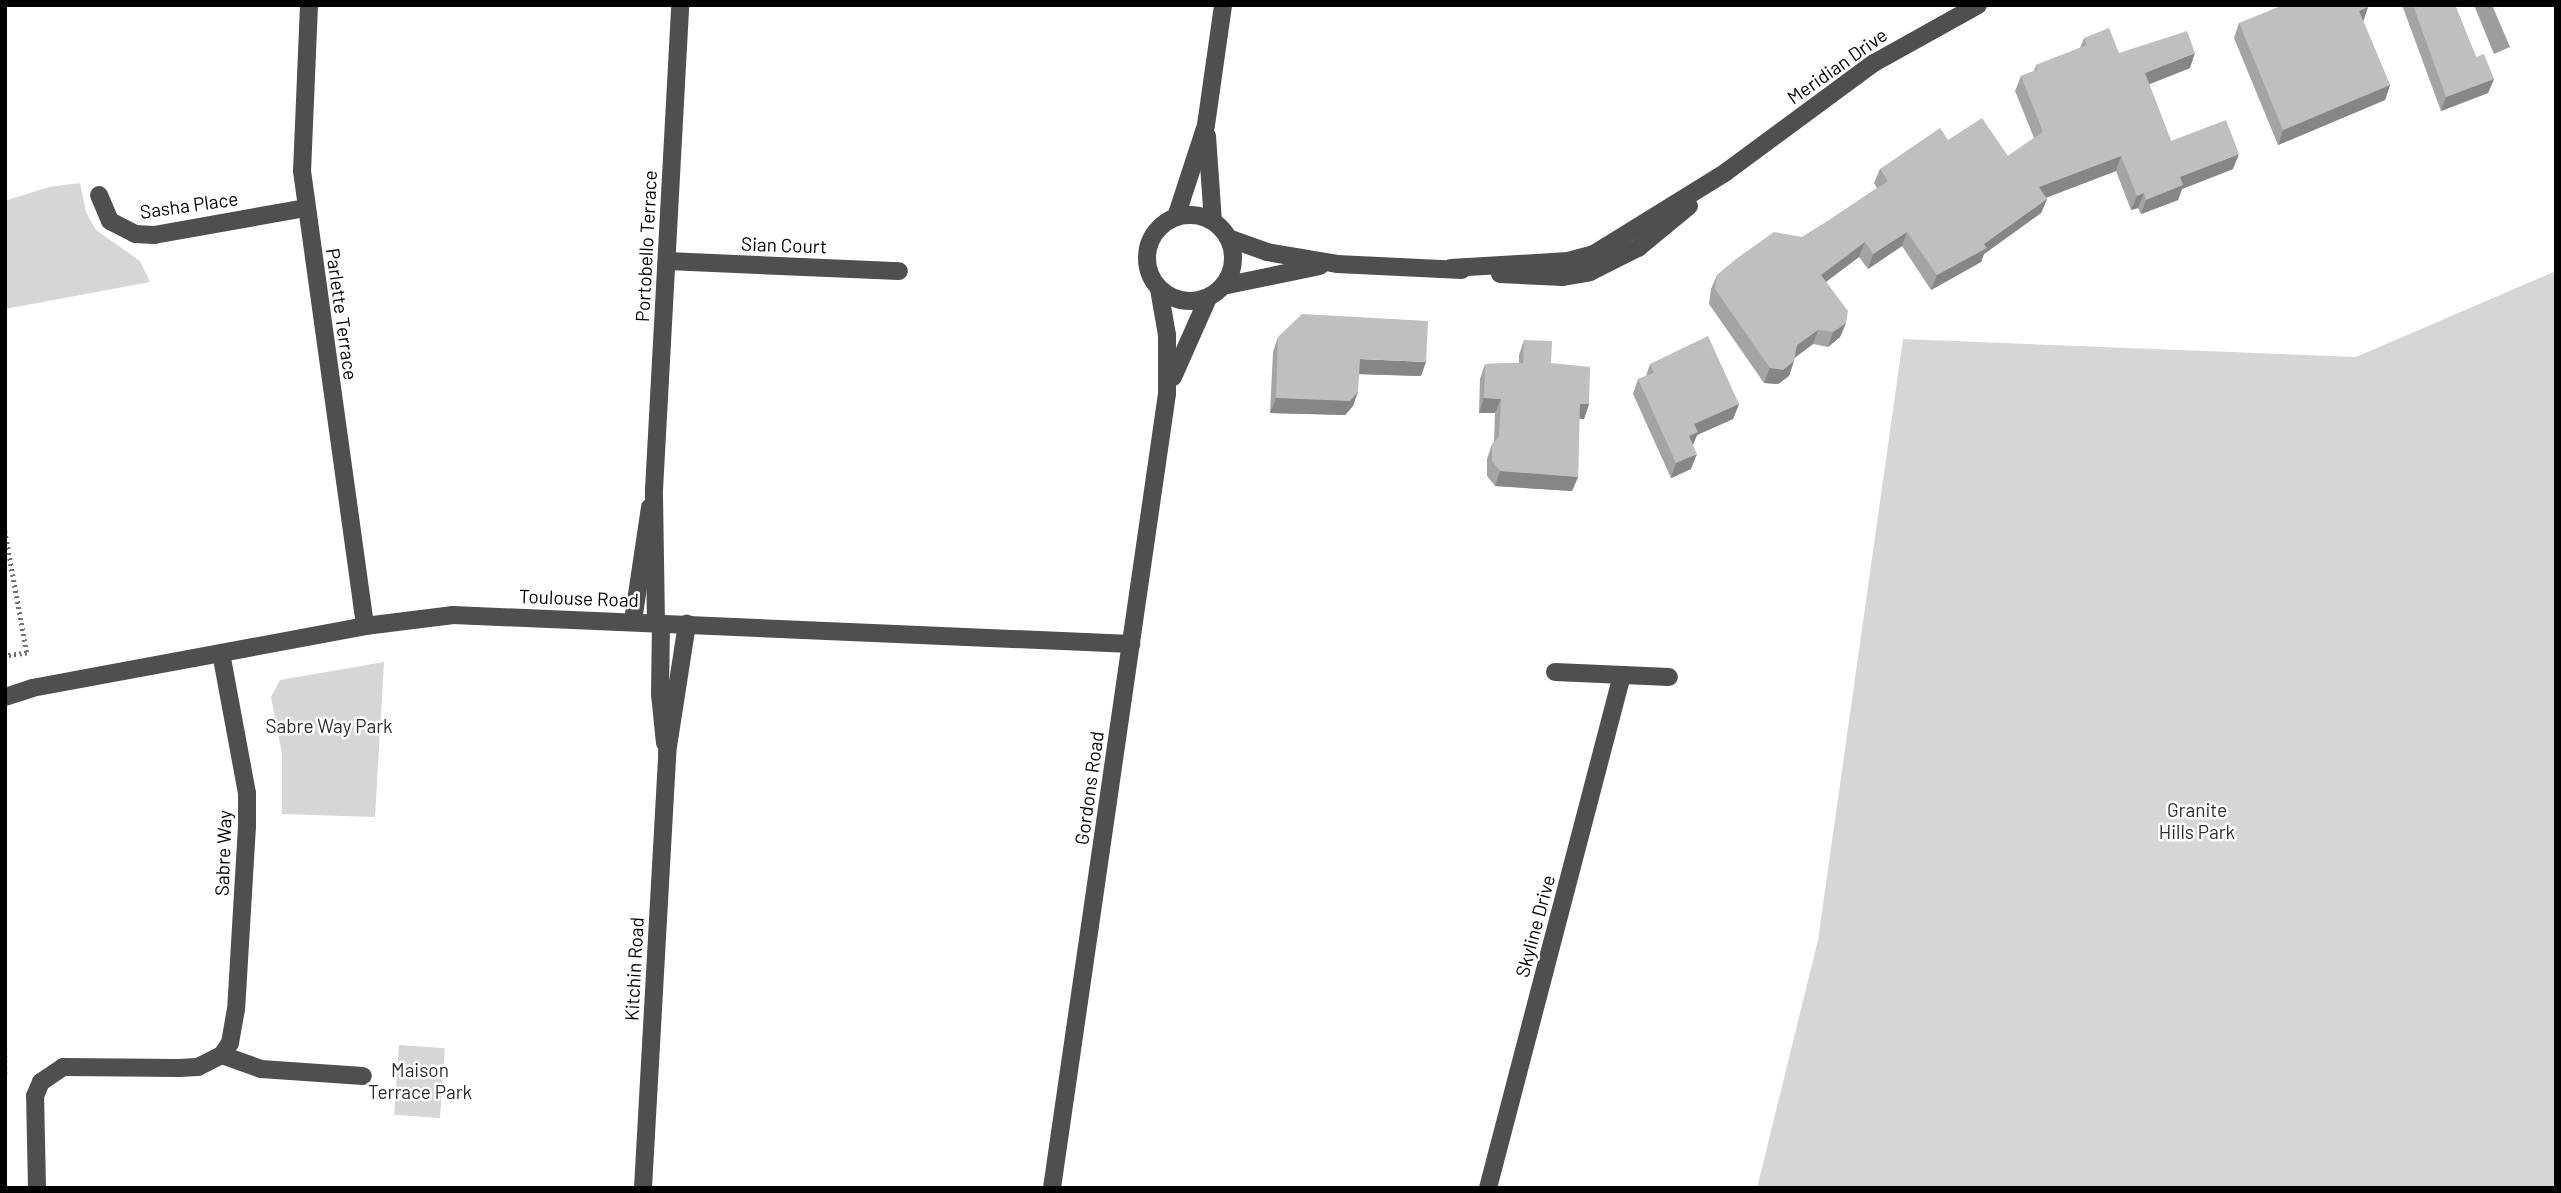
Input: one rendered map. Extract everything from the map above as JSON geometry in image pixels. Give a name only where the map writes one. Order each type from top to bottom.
[{"type":"street","name":"Parlette Terrace","points":[[309,5],[301,145],[306,208],[365,626]]},
{"type":"street","name":"Portobello Terrace","points":[[659,623],[654,490],[680,5]]},
{"type":"street","points":[[1175,217],[1206,125],[1223,5]]},
{"type":"street","name":"Meridian Drive","points":[[1228,238],[1268,252],[1337,264],[1451,268],[1567,261],[1594,254],[1726,172],[1874,63],[1978,5]]},
{"type":"street","points":[[1206,125],[1213,221]]},
{"type":"street","name":"Sasha Place","points":[[99,195],[110,222],[135,234],[154,235],[306,208]]},
{"type":"street","points":[[1189,215],[1213,221],[1228,238],[1233,262],[1223,286],[1208,298],[1182,301],[1159,289],[1147,267],[1146,254],[1155,231],[1175,217],[1189,215]]},
{"type":"street","name":"Sian Court","points":[[667,261],[899,271]]},
{"type":"street","name":"Meridian Drive","points":[[1223,286],[1268,273],[1337,264]]},
{"type":"street","name":"Gordons Road","points":[[1052,1188],[1167,394],[1167,335],[1159,289]]},
{"type":"street","name":"Gordons Road","points":[[1167,394],[1182,348],[1208,298]]},
{"type":"street","name":"Portobello Terrace","points":[[633,621],[641,545],[654,490]]},
{"type":"street","name":"Toulouse Road","points":[[5,697],[32,688],[365,626],[453,614],[1131,644]]},
{"type":"street","name":"Kitchin Road","points":[[659,623],[660,694],[667,753]]},
{"type":"street","name":"Kitchin Road","points":[[643,1188],[667,753],[687,624]]},
{"type":"street","name":"Sabre Way","points":[[222,653],[247,793],[247,826],[236,1009],[230,1043],[222,1055]]},
{"type":"street","points":[[1555,672],[1669,677]]},
{"type":"street","name":"Skyline Drive","points":[[1488,1188],[1622,675]]},
{"type":"street","name":"Toulouse Road","points":[[5,687],[32,688]]},
{"type":"street","points":[[37,1188],[32,1111],[41,1082],[50,1073],[82,1064],[198,1066],[222,1055],[261,1069],[363,1076]]},
{"type":"path","points":[[5,531],[27,653],[5,656]]},
{"type":"path","points":[[5,1050],[5,1074]]},
{"type":"green space","points":[[80,183],[86,212],[96,230],[140,261],[150,282],[5,309],[5,201],[49,187]]},
{"type":"green space","name":"Granite Hills Park","points":[[2556,271],[2556,1188],[1757,1188],[1818,940],[1903,339],[2356,357]]},
{"type":"green space","name":"Sabre Way Park","points":[[384,662],[375,817],[282,814],[282,754],[271,697],[280,680]]},
{"type":"green space","name":"Maison Terrace Park","points":[[399,1045],[445,1048],[440,1118],[394,1115]]},
{"type":"shaded area","points":[[2474,5],[2492,5],[2510,47],[2494,54]]},
{"type":"building","points":[[2283,5],[2367,5],[2368,7],[2359,11],[2390,85],[2283,130],[2239,23]]},
{"type":"building","points":[[2413,5],[2455,5],[2476,57],[2484,54],[2494,79],[2446,97]]},
{"type":"building","points":[[2109,28],[2119,53],[2187,31],[2195,53],[2145,73],[2171,141],[2226,120],[2239,154],[2180,177],[2183,185],[2146,200],[2144,193],[2137,196],[2121,156],[2039,187],[2047,199],[1984,244],[1987,248],[1937,275],[1907,232],[1873,254],[1865,242],[1821,275],[1848,311],[1846,323],[1833,332],[1818,330],[1797,345],[1794,361],[1783,370],[1770,368],[1715,289],[1717,275],[1774,232],[1802,237],[1828,221],[1888,181],[1880,169],[1940,128],[1948,140],[1982,118],[2008,156],[2043,132],[2021,76],[2037,70],[2036,65],[2087,45],[2084,38]]},
{"type":"building","points":[[1302,314],[1428,321],[1426,362],[1360,359],[1358,392],[1350,401],[1276,398],[1278,337]]},
{"type":"building","points":[[1708,336],[1739,404],[1694,424],[1698,432],[1689,436],[1697,454],[1676,463],[1638,379],[1654,373],[1650,364]]},
{"type":"building","points":[[1524,340],[1552,341],[1551,363],[1590,367],[1589,404],[1580,404],[1578,477],[1500,471],[1492,461],[1492,444],[1499,437],[1501,399],[1484,398],[1485,364],[1523,363]]}]
